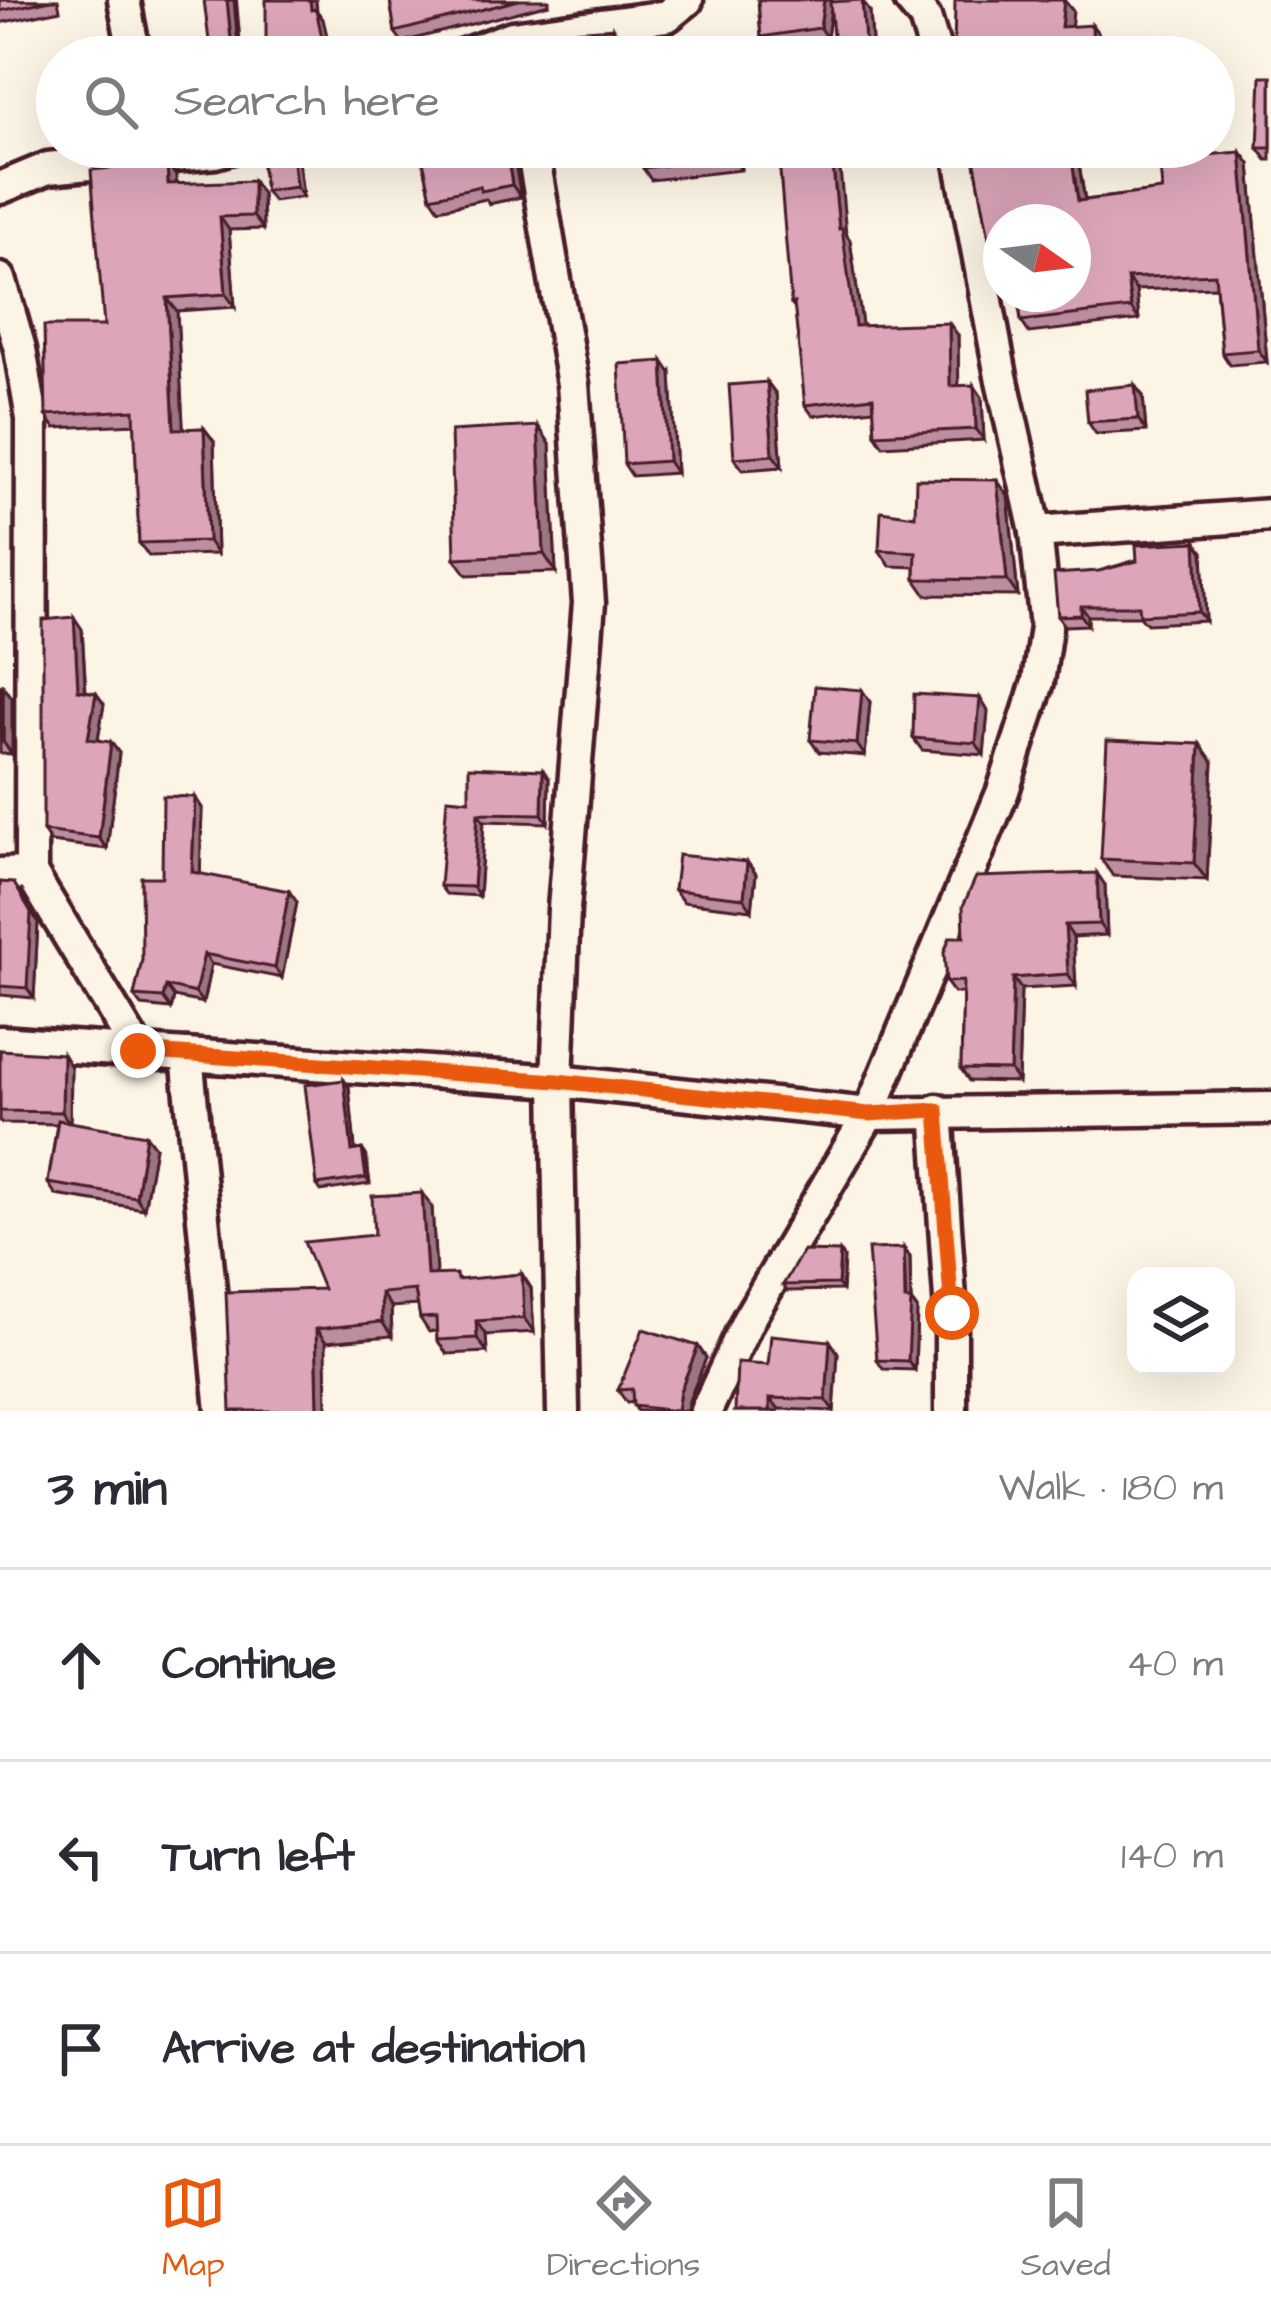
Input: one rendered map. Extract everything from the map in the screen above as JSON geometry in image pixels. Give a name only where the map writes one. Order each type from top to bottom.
[{"type":"street","points":[[124,0],[131,36]]},
{"type":"street","points":[[253,0],[256,36]]},
{"type":"street","points":[[568,36],[667,16],[687,0]]},
{"type":"street","points":[[910,0],[925,18],[931,36]]},
{"type":"street","points":[[0,188],[48,168]]},
{"type":"street","points":[[536,168],[573,384],[589,603],[564,910],[557,1081],[563,1411]]},
{"type":"street","points":[[706,1411],[748,1320],[869,1114],[1003,791],[1038,682],[1046,627],[1036,532],[1000,376],[962,168]]},
{"type":"street","points":[[0,279],[20,349],[32,419],[16,874],[138,1051]]},
{"type":"street","points":[[1036,532],[1271,515]]},
{"type":"street","points":[[0,1042],[557,1081],[869,1114],[1271,1108]]},
{"type":"street","points":[[188,1055],[222,1411]]},
{"type":"street","points":[[937,1110],[952,1313],[951,1411]]},
{"type":"building","points":[[0,0],[51,0],[0,11]]},
{"type":"building","points":[[204,0],[227,0],[231,36],[208,36]]},
{"type":"building","points":[[266,0],[310,0],[322,36],[266,36]]},
{"type":"building","points":[[390,0],[519,0],[395,32]]},
{"type":"building","points":[[758,0],[824,0],[820,28],[761,36]]},
{"type":"building","points":[[862,0],[865,36],[833,36],[830,2]]},
{"type":"building","points":[[955,0],[1064,0],[1061,27],[1092,25],[1092,36],[954,36]]},
{"type":"building","points":[[613,28],[614,36],[542,36]]},
{"type":"building","points":[[1261,76],[1271,76],[1271,148],[1258,148]]},
{"type":"building","points":[[1241,152],[1258,350],[1222,353],[1215,274],[1127,278],[1131,308],[1021,321],[1020,312],[1091,312],[1091,204],[983,206],[976,168],[1073,168],[1078,201],[1162,190],[1161,168],[1235,168],[1235,153]]},
{"type":"building","points":[[167,168],[168,184],[253,181],[253,216],[220,217],[226,294],[167,298],[174,429],[204,428],[208,541],[139,543],[134,410],[46,415],[44,326],[104,326],[91,170]]},
{"type":"building","points":[[262,168],[294,168],[296,187],[265,191]]},
{"type":"building","points":[[425,168],[509,168],[512,185],[481,191],[480,186],[431,197]]},
{"type":"building","points":[[780,168],[833,168],[855,326],[949,323],[950,386],[974,385],[976,429],[875,434],[873,397],[805,405]]},
{"type":"building","points":[[663,361],[668,461],[624,464],[619,364]]},
{"type":"building","points":[[767,382],[773,455],[734,458],[729,385]]},
{"type":"building","points":[[1135,385],[1138,419],[1088,422],[1085,390]]},
{"type":"building","points":[[538,426],[544,554],[455,558],[451,431]]},
{"type":"building","points":[[916,479],[997,480],[1007,580],[915,579],[916,552],[879,550],[881,511],[915,516]]},
{"type":"building","points":[[1196,542],[1199,612],[1140,615],[1139,606],[1081,606],[1081,615],[1058,616],[1054,574],[1099,571],[1137,561],[1136,545]]},
{"type":"building","points":[[74,617],[78,690],[96,693],[88,739],[111,742],[99,838],[43,831],[43,620]]},
{"type":"building","points":[[3,686],[3,742],[0,742]]},
{"type":"building","points":[[815,686],[862,690],[857,744],[810,740]]},
{"type":"building","points":[[914,694],[980,698],[976,743],[913,738]]},
{"type":"building","points":[[1107,740],[1200,744],[1194,863],[1101,859]]},
{"type":"building","points":[[469,767],[543,770],[542,814],[478,813],[473,887],[440,886],[447,798],[469,800]]},
{"type":"building","points":[[163,796],[195,797],[192,872],[289,891],[275,968],[204,954],[195,993],[166,986],[163,998],[134,996],[142,960],[141,877],[162,877]]},
{"type":"building","points":[[678,855],[747,862],[744,898],[674,890]]},
{"type":"building","points":[[1097,873],[1099,924],[1065,925],[1068,974],[1013,978],[1010,1070],[961,1069],[963,981],[946,982],[944,952],[950,937],[964,937],[963,906],[976,877]]},
{"type":"building","points":[[0,882],[14,883],[31,912],[27,988],[0,986]]},
{"type":"building","points":[[0,1050],[63,1054],[62,1112],[0,1111]]},
{"type":"building","points":[[344,1080],[352,1151],[362,1149],[366,1178],[317,1185],[305,1085]]},
{"type":"building","points":[[58,1120],[146,1135],[136,1197],[48,1183]]},
{"type":"building","points":[[422,1193],[427,1275],[456,1274],[457,1280],[522,1274],[524,1318],[476,1321],[477,1338],[437,1340],[436,1317],[420,1318],[415,1290],[381,1293],[382,1322],[316,1329],[318,1411],[231,1411],[226,1292],[323,1289],[304,1242],[374,1235],[372,1196]]},
{"type":"building","points":[[904,1248],[905,1300],[911,1300],[908,1361],[877,1360],[868,1249]]},
{"type":"building","points":[[803,1251],[840,1252],[838,1284],[783,1285]]},
{"type":"building","points":[[643,1329],[698,1346],[677,1411],[633,1406],[632,1389],[618,1390]]},
{"type":"building","points":[[771,1335],[830,1341],[826,1400],[770,1398],[770,1411],[735,1411],[737,1363],[768,1365]]},
{"type":"route","points":[[138,1051],[557,1081],[869,1114],[937,1110],[952,1313]]}]
